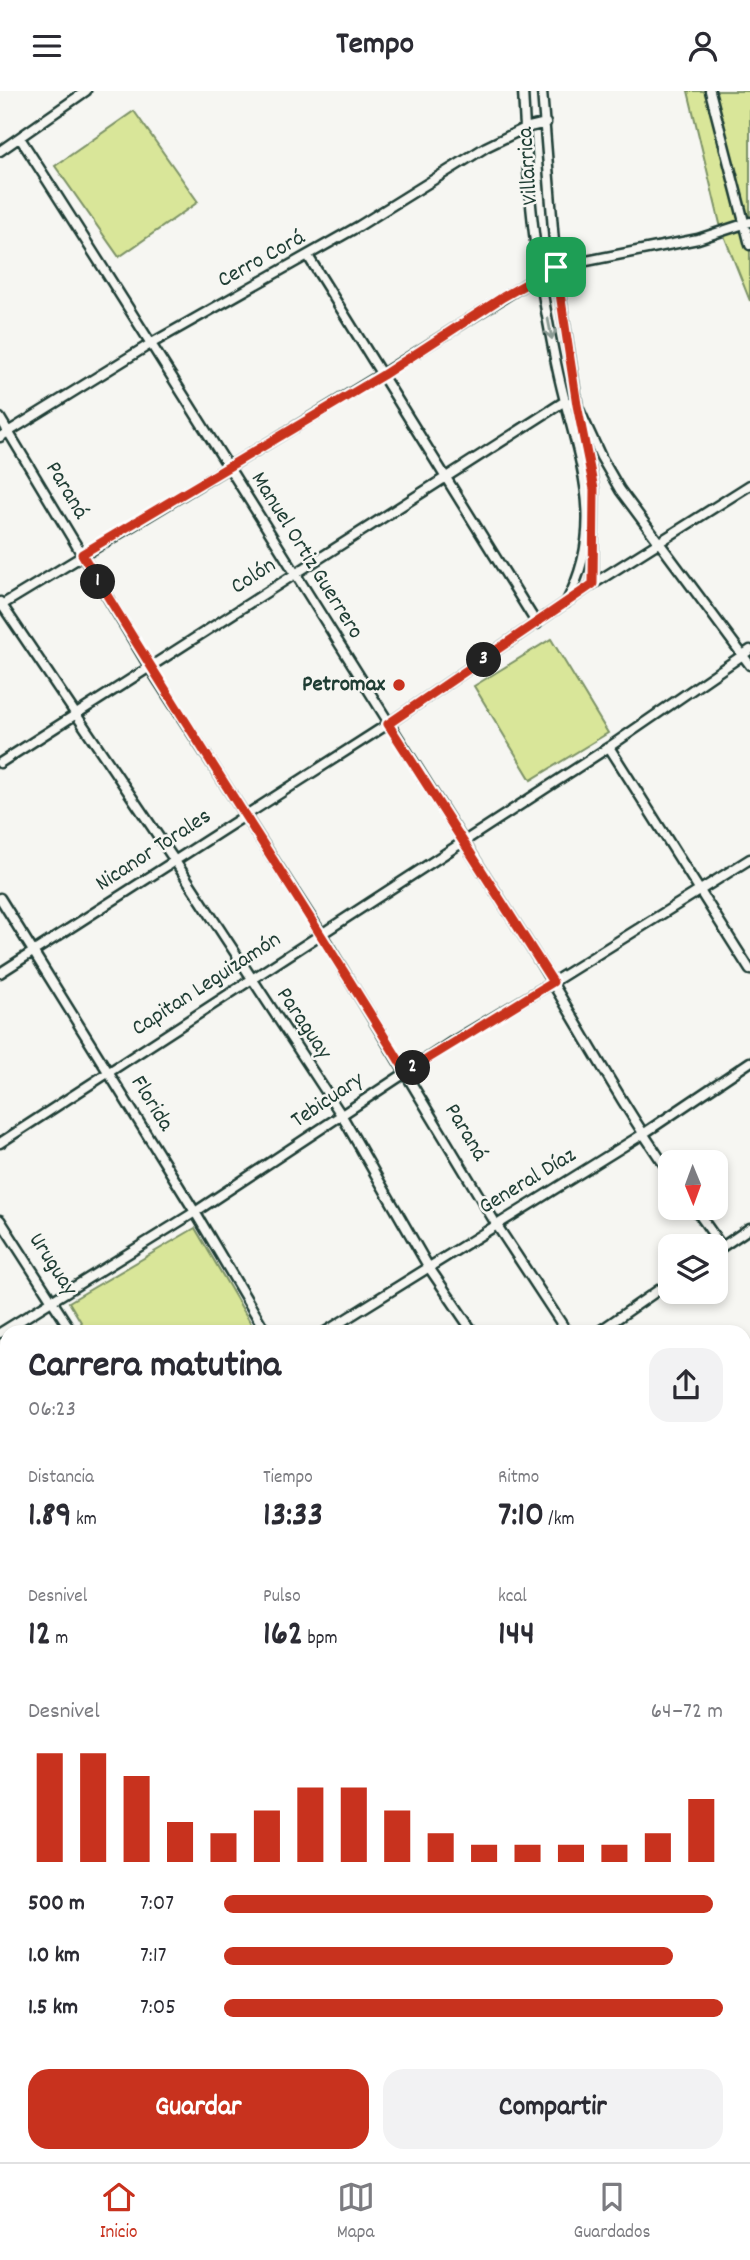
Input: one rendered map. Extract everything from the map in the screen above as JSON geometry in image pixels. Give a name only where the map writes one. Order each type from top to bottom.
[{"type":"street","points":[[0,151],[86,91]]},
{"type":"street","name":"Villarrica","points":[[523,91],[540,275],[565,401],[585,481],[588,519],[585,552],[579,579],[565,605]]},
{"type":"street","name":"Villarrica","points":[[542,91],[556,267],[577,405],[594,489],[593,584]]},
{"type":"street","points":[[710,91],[747,223],[750,245]]},
{"type":"street","name":"Cerro Corá","points":[[0,437],[152,343],[308,256],[486,147],[525,128],[546,123]]},
{"type":"street","name":"Manuel Ortiz Guerrero","points":[[20,138],[152,343],[388,724],[553,982],[658,1156]]},
{"type":"street","points":[[1,604],[383,375],[540,275],[556,267],[698,239],[747,223]]},
{"type":"street","points":[[308,256],[537,624]]},
{"type":"street","points":[[565,401],[577,405]]},
{"type":"street","name":"Colón","points":[[0,762],[565,401]]},
{"type":"street","name":"Villarrica","points":[[577,405],[610,473],[658,543],[747,653],[750,665]]},
{"type":"street","name":"Paraná","points":[[0,418],[150,668],[321,933],[496,1224],[561,1325]]},
{"type":"street","name":"Nicanor Torales","points":[[0,973],[388,724],[593,584],[750,485]]},
{"type":"street","name":"Paraguay","points":[[1,604],[175,860],[250,979],[342,1116],[428,1266],[468,1325]]},
{"type":"street","name":"Capitan Leguizamón","points":[[0,1143],[609,747],[747,653]]},
{"type":"street","points":[[609,747],[750,970]]},
{"type":"street","name":"Tebicuary","points":[[13,1325],[195,1212],[406,1072],[750,859]]},
{"type":"street","name":"Florida","points":[[0,898],[262,1325]]},
{"type":"street","name":"General Díaz","points":[[337,1325],[643,1134],[750,1062]]},
{"type":"street","name":"Uruguay","points":[[0,1220],[67,1325]]},
{"type":"street","points":[[728,1243],[750,1227]]},
{"type":"street","points":[[608,1325],[658,1290]]},
{"type":"green space","points":[[688,91],[750,91],[750,301],[721,228]]},
{"type":"green space","points":[[134,111],[198,202],[119,257],[55,166]]},
{"type":"green space","points":[[551,639],[608,733],[531,780],[474,686]]},
{"type":"green space","points":[[195,1228],[252,1325],[83,1325],[69,1302]]},
{"type":"place","name":"Petromax","points":[[399,685]]},
{"type":"route","points":[[556,267],[577,405],[594,489],[596,526],[593,584],[388,724],[553,982],[406,1072],[321,933],[150,668],[82,554],[383,375],[503,297],[556,267]]}]
